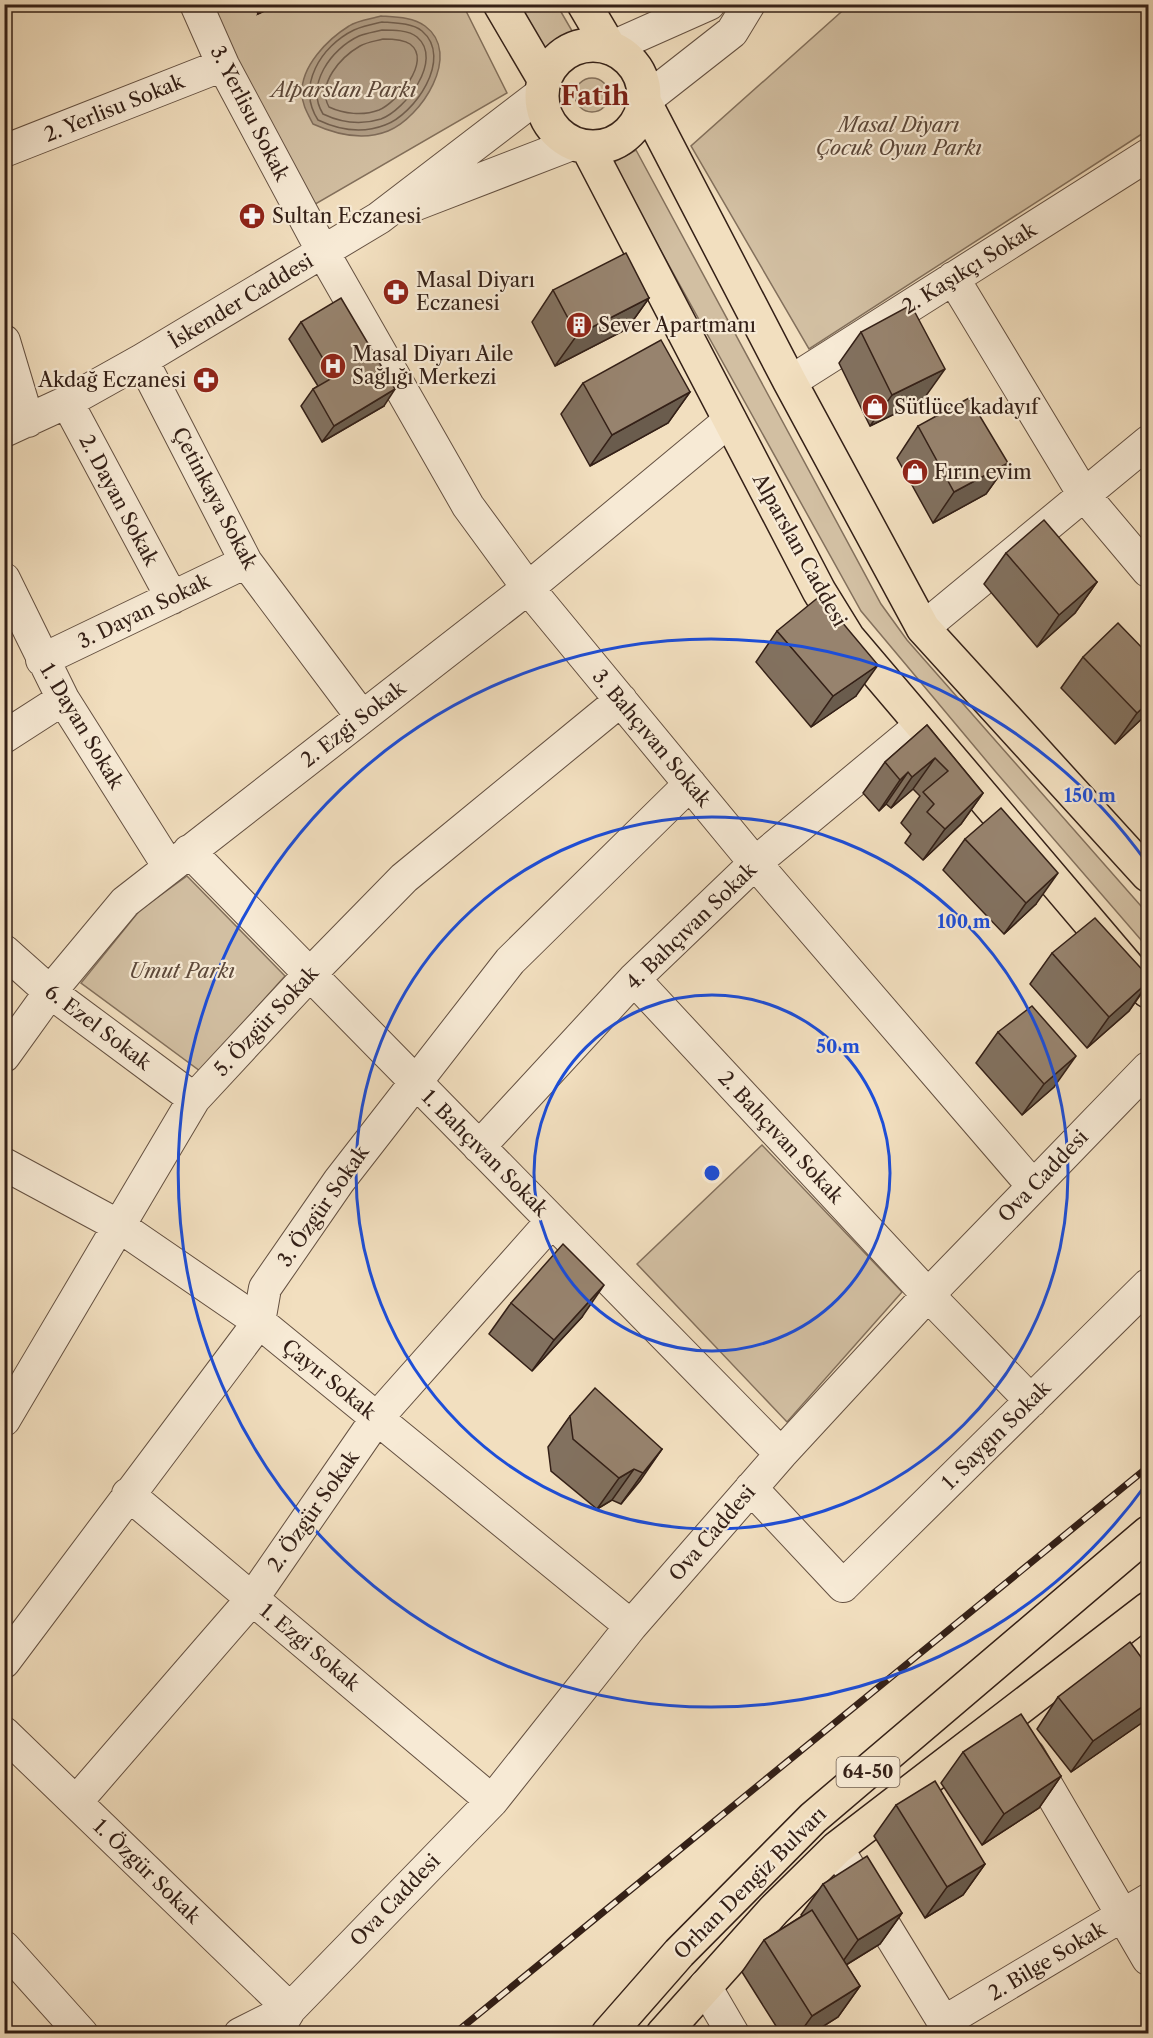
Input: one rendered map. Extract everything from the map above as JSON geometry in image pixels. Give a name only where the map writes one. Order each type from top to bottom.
[{"type":"main road","name":"Alparslan Caddesi","points":[[500,4],[542,87],[543,110],[549,124],[559,136],[580,146],[730,420],[819,591],[848,638],[1149,991]]},
{"type":"main road","points":[[584,4],[610,48]]},
{"type":"main road","points":[[542,87],[551,66],[562,54],[577,47],[593,44],[610,48],[625,56],[636,68],[643,84],[644,101],[640,117],[631,131],[617,142],[603,147],[580,146]]},
{"type":"main road","points":[[644,101],[790,382],[923,628],[1149,875]]},
{"type":"main road","name":"Orhan Dengiz Bulvarı","points":[[608,2034],[679,1953],[813,1818],[1149,1533]]},
{"type":"main road","name":"Orhan Dengiz Bulvarı","points":[[663,2034],[774,1910],[837,1848],[1149,1609]]},
{"type":"street","name":"3. Yerlisu Sokak","points":[[196,4],[223,64],[323,252]]},
{"type":"street","points":[[610,48],[709,4]]},
{"type":"street","points":[[644,101],[732,32],[749,4]]},
{"type":"street","name":"2. Yerlisu Sokak","points":[[4,151],[223,64]]},
{"type":"street","points":[[379,218],[542,87]]},
{"type":"street","points":[[379,218],[580,146]]},
{"type":"street","name":"2. Kaşıkçı Sokak","points":[[790,382],[1149,155]]},
{"type":"street","name":"İskender Caddesi","points":[[16,426],[67,402],[142,360],[379,218]]},
{"type":"street","name":"3. Bahçıvan Sokak","points":[[323,252],[468,506],[528,588],[755,863],[1033,1186]]},
{"type":"street","points":[[953,278],[1084,495],[1149,572]]},
{"type":"street","points":[[4,341],[16,426]]},
{"type":"street","name":"Çetinkaya Sokak","points":[[142,360],[246,562],[362,717]]},
{"type":"street","name":"2. Dayan Sokak","points":[[67,402],[172,598]]},
{"type":"street","name":"2. Ezgi Sokak","points":[[4,1056],[50,992],[125,903],[528,588],[730,420]]},
{"type":"street","points":[[923,628],[1149,442]]},
{"type":"street","name":"3. Dayan Sokak","points":[[42,660],[246,562]]},
{"type":"street","name":"1. Dayan Sokak","points":[[4,579],[63,699],[179,859]]},
{"type":"street","points":[[4,737],[63,699]]},
{"type":"street","name":"5. Özgür Sokak","points":[[4,1420],[13,1389],[119,1226],[194,1099],[310,974],[404,878],[621,700]]},
{"type":"street","name":"4. Bahçıvan Sokak","points":[[479,1146],[634,979],[755,863],[921,725]]},
{"type":"street","name":"3. Özgür Sokak","points":[[10,1644],[259,1322],[265,1288],[339,1181],[415,1081],[510,962],[690,784]]},
{"type":"street","name":"1. Bahçıvan Sokak","points":[[179,859],[310,974],[781,1454]]},
{"type":"street","name":"6. Ezel Sokak","points":[[4,951],[50,992],[194,1099]]},
{"type":"street","name":"2. Bahçıvan Sokak","points":[[634,979],[928,1295],[1031,1401]]},
{"type":"street","name":"Ova Caddesi","points":[[282,2022],[492,1801],[631,1626],[781,1454],[928,1295],[1149,1068]]},
{"type":"street","name":"Çayır Sokak","points":[[4,1164],[119,1226],[259,1322],[631,1626]]},
{"type":"street","name":"2. Özgür Sokak","points":[[76,1802],[252,1599],[377,1418],[552,1221]]},
{"type":"street","name":"1. Saygın Sokak","points":[[751,1488],[843,1586],[1149,1285]]},
{"type":"street","name":"1. Ezgi Sokak","points":[[128,1494],[492,1801]]},
{"type":"street","points":[[1007,1718],[1136,1908],[1149,1959]]},
{"type":"street","name":"1. Özgür Sokak","points":[[4,1733],[76,1802],[282,2022]]},
{"type":"street","points":[[837,1848],[948,2028]]},
{"type":"street","name":"2. Bilge Sokak","points":[[948,2028],[1136,1908]]},
{"type":"street","points":[[4,1947],[82,2034]]},
{"type":"street","points":[[705,1986],[734,2034]]},
{"type":"street","points":[[240,2034],[282,2022]]},
{"type":"green space","name":"Alparslan Parkı","points":[[205,5],[463,5],[507,93],[312,206]]},
{"type":"green space","points":[[521,5],[557,5],[575,36],[545,52]]},
{"type":"green space","name":"Masal Diyarı Çocuk Oyun Parkı","points":[[849,5],[1148,5],[1148,130],[809,349],[691,146]]},
{"type":"green space","points":[[592,78],[604,83],[609,95],[604,107],[592,112],[580,107],[575,95],[580,83]]},
{"type":"green space","points":[[636,150],[881,604],[907,640],[1148,914],[1148,948],[861,611],[612,163]]},
{"type":"green space","name":"Umut Parkı","points":[[187,876],[285,976],[200,1071],[81,983],[140,910]]},
{"type":"green space","points":[[762,1145],[902,1292],[787,1422],[637,1264]]},
{"type":"water","points":[[381,16],[415,21],[425,26],[436,38],[440,52],[439,68],[424,99],[401,124],[379,134],[350,135],[313,124],[302,97],[303,83],[311,63],[333,38],[349,26]]},
{"type":"building","points":[[626,253],[649,298],[577,335],[553,290]]},
{"type":"building","name":"Masal Diyarı Aile Sağlığı Merkezi","points":[[341,298],[395,389],[334,426],[313,389],[334,377],[301,322]]},
{"type":"building","points":[[911,305],[945,369],[892,395],[861,332]]},
{"type":"building","points":[[661,340],[690,392],[612,435],[583,383]]},
{"type":"building","points":[[969,398],[1008,463],[954,492],[918,426]]},
{"type":"building","points":[[1044,520],[1097,582],[1059,615],[1006,553]]},
{"type":"building","points":[[820,596],[878,665],[833,696],[777,631]]},
{"type":"building","points":[[1118,623],[1149,655],[1149,702],[1137,713],[1083,657]]},
{"type":"building","points":[[927,725],[983,793],[945,829],[927,812],[934,804],[923,792],[948,771],[935,758],[912,777],[908,772],[900,780],[885,762]]},
{"type":"building","points":[[1001,808],[1058,873],[1026,903],[965,839]]},
{"type":"building","points":[[1095,918],[1149,977],[1149,981],[1109,1017],[1052,953]]},
{"type":"building","points":[[1032,1006],[1076,1056],[1044,1084],[998,1032]]},
{"type":"building","points":[[563,1244],[604,1285],[554,1340],[511,1303]]},
{"type":"building","points":[[595,1388],[662,1449],[643,1473],[634,1469],[619,1478],[573,1439],[570,1416]]},
{"type":"building","points":[[1130,1642],[1149,1668],[1149,1702],[1093,1741],[1058,1697]]},
{"type":"building","points":[[1021,1714],[1061,1776],[1004,1814],[963,1752]]},
{"type":"building","points":[[935,1781],[985,1864],[947,1887],[896,1805]]},
{"type":"building","points":[[867,1856],[902,1913],[858,1940],[823,1884]]},
{"type":"building","points":[[812,1910],[860,1986],[812,2016],[764,1940]]},
{"type":"railway","points":[[454,2034],[1148,1467]]},
{"type":"place","name":"Sultan Eczanesi","points":[[252,216]]},
{"type":"place","name":"Masal Diyarı Eczanesi","points":[[396,292]]},
{"type":"place","name":"Sever Apartmanı","points":[[579,325]]},
{"type":"place","name":"Masal Diyarı Aile Sağlığı Merkezi","points":[[333,366]]},
{"type":"place","name":"Akdağ Eczanesi","points":[[206,380]]},
{"type":"place","name":"Sütlüce kadayıf","points":[[875,407]]},
{"type":"place","name":"Fırın evim","points":[[915,472]]},
{"type":"district","name":"Fatih","points":[[595,96]]}]
